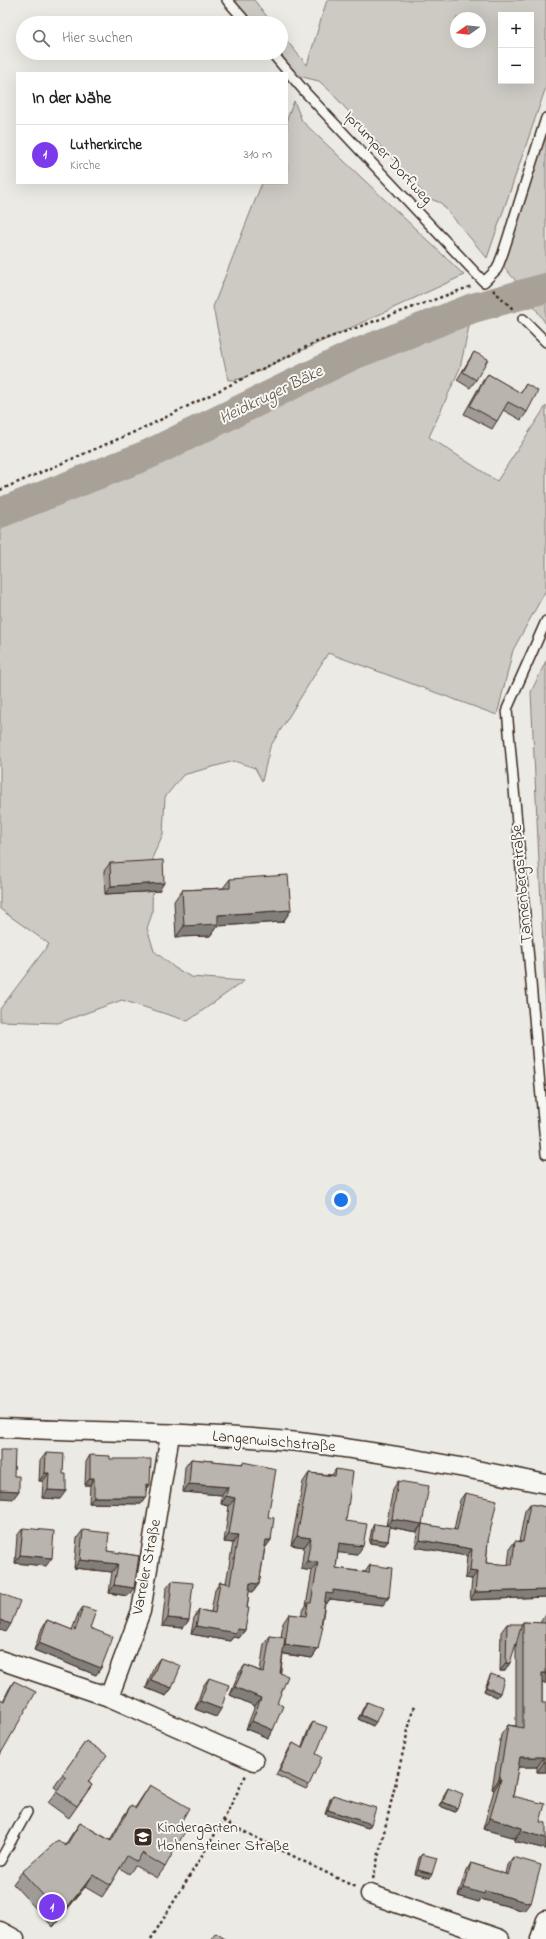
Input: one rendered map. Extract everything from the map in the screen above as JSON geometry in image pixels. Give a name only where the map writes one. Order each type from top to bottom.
[{"type":"street","name":"Langenwischstraße","points":[[0,1428],[170,1434],[299,1442],[446,1463],[546,1484]]},
{"type":"street","name":"Varreler Straße","points":[[109,1696],[141,1611],[170,1434]]},
{"type":"street","points":[[0,1660],[109,1696],[254,1761]]},
{"type":"street","points":[[370,1894],[500,1939]]},
{"type":"street","points":[[540,1939],[546,1920]]},
{"type":"street","points":[[0,1931],[15,1939]]},
{"type":"lane","points":[[227,0],[241,16]]},
{"type":"lane","name":"Iprumper Dorfweg","points":[[278,60],[306,93],[484,282]]},
{"type":"lane","points":[[484,282],[497,269],[546,118]]},
{"type":"lane","points":[[523,319],[546,342]]},
{"type":"lane","name":"Tannenbergstraße","points":[[546,622],[507,709],[539,1092],[546,1154]]},
{"type":"lane","points":[[0,1861],[26,1812]]},
{"type":"path","points":[[0,490],[146,427],[314,343],[484,282]]},
{"type":"path","points":[[491,289],[523,319]]},
{"type":"path","points":[[223,1821],[370,1894],[414,1705]]},
{"type":"path","points":[[151,1939],[223,1821],[254,1761]]},
{"type":"shaded area","points":[[234,0],[254,0],[267,16],[248,16]]},
{"type":"shaded area","points":[[327,0],[546,0],[546,87],[487,258],[441,203],[428,198],[328,89],[319,81],[298,76],[285,60],[288,60],[288,42],[307,65]]},
{"type":"shaded area","points":[[294,101],[302,121],[464,275],[241,379],[228,380],[213,307],[262,184],[288,184],[288,116]]},
{"type":"shaded area","points":[[546,134],[546,283],[523,289],[503,266]]},
{"type":"shaded area","points":[[546,291],[546,324],[527,296]]},
{"type":"shaded area","points":[[473,308],[460,368],[429,437],[497,481],[546,406],[546,590],[513,650],[497,715],[328,653],[270,747],[262,781],[255,768],[234,761],[183,775],[165,797],[163,834],[153,856],[152,914],[147,928],[154,951],[175,968],[191,977],[244,981],[188,1021],[122,1000],[58,1023],[0,1021],[0,1009],[49,944],[0,909],[0,516],[149,456],[356,356]]},
{"type":"shaded area","points":[[546,661],[546,1009],[531,692]]},
{"type":"building","points":[[474,352],[488,359],[476,380],[463,372]]},
{"type":"building","points":[[488,374],[521,393],[526,384],[538,391],[527,412],[508,402],[497,421],[470,406]]},
{"type":"building","points":[[163,860],[164,883],[111,886],[110,863]]},
{"type":"building","points":[[288,875],[291,910],[218,915],[218,924],[184,926],[182,890],[230,888],[230,879]]},
{"type":"building","points":[[0,1450],[15,1450],[14,1476],[19,1476],[19,1491],[0,1490]]},
{"type":"building","points":[[46,1453],[64,1454],[63,1474],[66,1474],[66,1491],[48,1490],[49,1473],[45,1473]]},
{"type":"building","points":[[90,1455],[110,1456],[110,1459],[151,1459],[150,1485],[146,1484],[146,1497],[94,1497],[94,1478],[90,1478]]},
{"type":"building","points":[[191,1459],[243,1464],[243,1462],[276,1469],[268,1517],[274,1518],[271,1540],[266,1540],[259,1584],[250,1583],[247,1608],[249,1608],[245,1630],[237,1629],[236,1633],[196,1626],[199,1610],[215,1613],[220,1582],[230,1584],[238,1535],[229,1534],[235,1498],[226,1496],[228,1487],[189,1484]]},
{"type":"building","points":[[336,1469],[353,1472],[346,1521],[367,1524],[363,1546],[339,1543],[336,1568],[369,1573],[370,1565],[392,1568],[389,1597],[333,1590],[333,1594],[326,1593],[321,1626],[323,1626],[318,1649],[285,1645],[289,1614],[306,1616],[308,1603],[311,1603],[318,1562],[307,1561],[311,1538],[297,1536],[309,1473],[335,1476]]},
{"type":"building","points":[[398,1481],[429,1486],[422,1524],[392,1519]]},
{"type":"building","points":[[465,1493],[497,1500],[488,1541],[486,1563],[512,1565],[515,1541],[523,1542],[530,1504],[546,1507],[546,1590],[475,1592],[477,1572],[470,1571],[472,1549],[420,1540],[422,1524],[457,1530]]},
{"type":"building","points":[[374,1524],[390,1526],[388,1541],[372,1539]]},
{"type":"building","points":[[23,1528],[54,1531],[52,1558],[20,1555]]},
{"type":"building","points":[[83,1530],[109,1533],[107,1551],[139,1556],[134,1588],[114,1585],[118,1564],[80,1560]]},
{"type":"building","points":[[172,1581],[193,1583],[189,1620],[168,1618]]},
{"type":"building","points":[[0,1593],[20,1601],[11,1624],[0,1620]]},
{"type":"building","points":[[83,1607],[96,1611],[90,1628],[113,1637],[101,1668],[39,1643],[47,1620],[75,1631]]},
{"type":"building","points":[[523,1622],[546,1623],[546,1673],[542,1673],[542,1703],[546,1703],[546,1762],[544,1762],[544,1757],[520,1757],[513,1796],[545,1804],[540,1822],[546,1823],[546,1838],[522,1831],[522,1828],[490,1818],[501,1779],[499,1779],[508,1725],[523,1728]]},
{"type":"building","points":[[507,1624],[522,1624],[510,1663],[506,1663]]},
{"type":"building","points":[[270,1636],[285,1638],[280,1673],[288,1676],[277,1703],[283,1706],[273,1730],[252,1721],[261,1698],[235,1687],[245,1665],[264,1673]]},
{"type":"building","points":[[160,1658],[181,1666],[172,1688],[151,1680]]},
{"type":"building","points":[[491,1674],[504,1679],[500,1693],[486,1687]]},
{"type":"building","points":[[209,1678],[229,1685],[221,1709],[200,1701]]},
{"type":"building","points":[[14,1681],[36,1692],[0,1755],[0,1699],[4,1701]]},
{"type":"building","points":[[367,1702],[382,1708],[376,1722],[361,1715]]},
{"type":"building","points":[[313,1722],[327,1727],[316,1754],[322,1757],[309,1785],[279,1771],[293,1743],[302,1748]]},
{"type":"building","points":[[86,1741],[107,1755],[88,1782],[92,1785],[77,1806],[56,1792],[66,1778],[62,1775]]},
{"type":"building","points":[[150,1785],[189,1808],[180,1824],[187,1828],[165,1867],[142,1853],[137,1862],[127,1856],[110,1885],[93,1875],[61,1915],[22,1872],[58,1840],[66,1846],[80,1823],[111,1841],[131,1805],[136,1808]]},
{"type":"building","points":[[448,1788],[463,1794],[457,1808],[443,1802]]},
{"type":"building","points":[[333,1795],[376,1808],[371,1824],[328,1810]]},
{"type":"building","points":[[422,1854],[437,1858],[432,1874],[418,1870]]},
{"type":"building","points":[[513,1857],[541,1865],[531,1903],[485,1891],[484,1894],[464,1888],[471,1863],[508,1875]]},
{"type":"building","points":[[216,1933],[225,1939],[211,1939]]},
{"type":"waterway","name":"Heidkruger Bäke","points":[[0,513],[147,455],[353,355],[473,308],[546,288]]},
{"type":"place","name":"Kindergarten Hohensteiner Straße","points":[[143,1837]]},
{"type":"place","name":"Lutherkirche","points":[[52,1907]]}]
